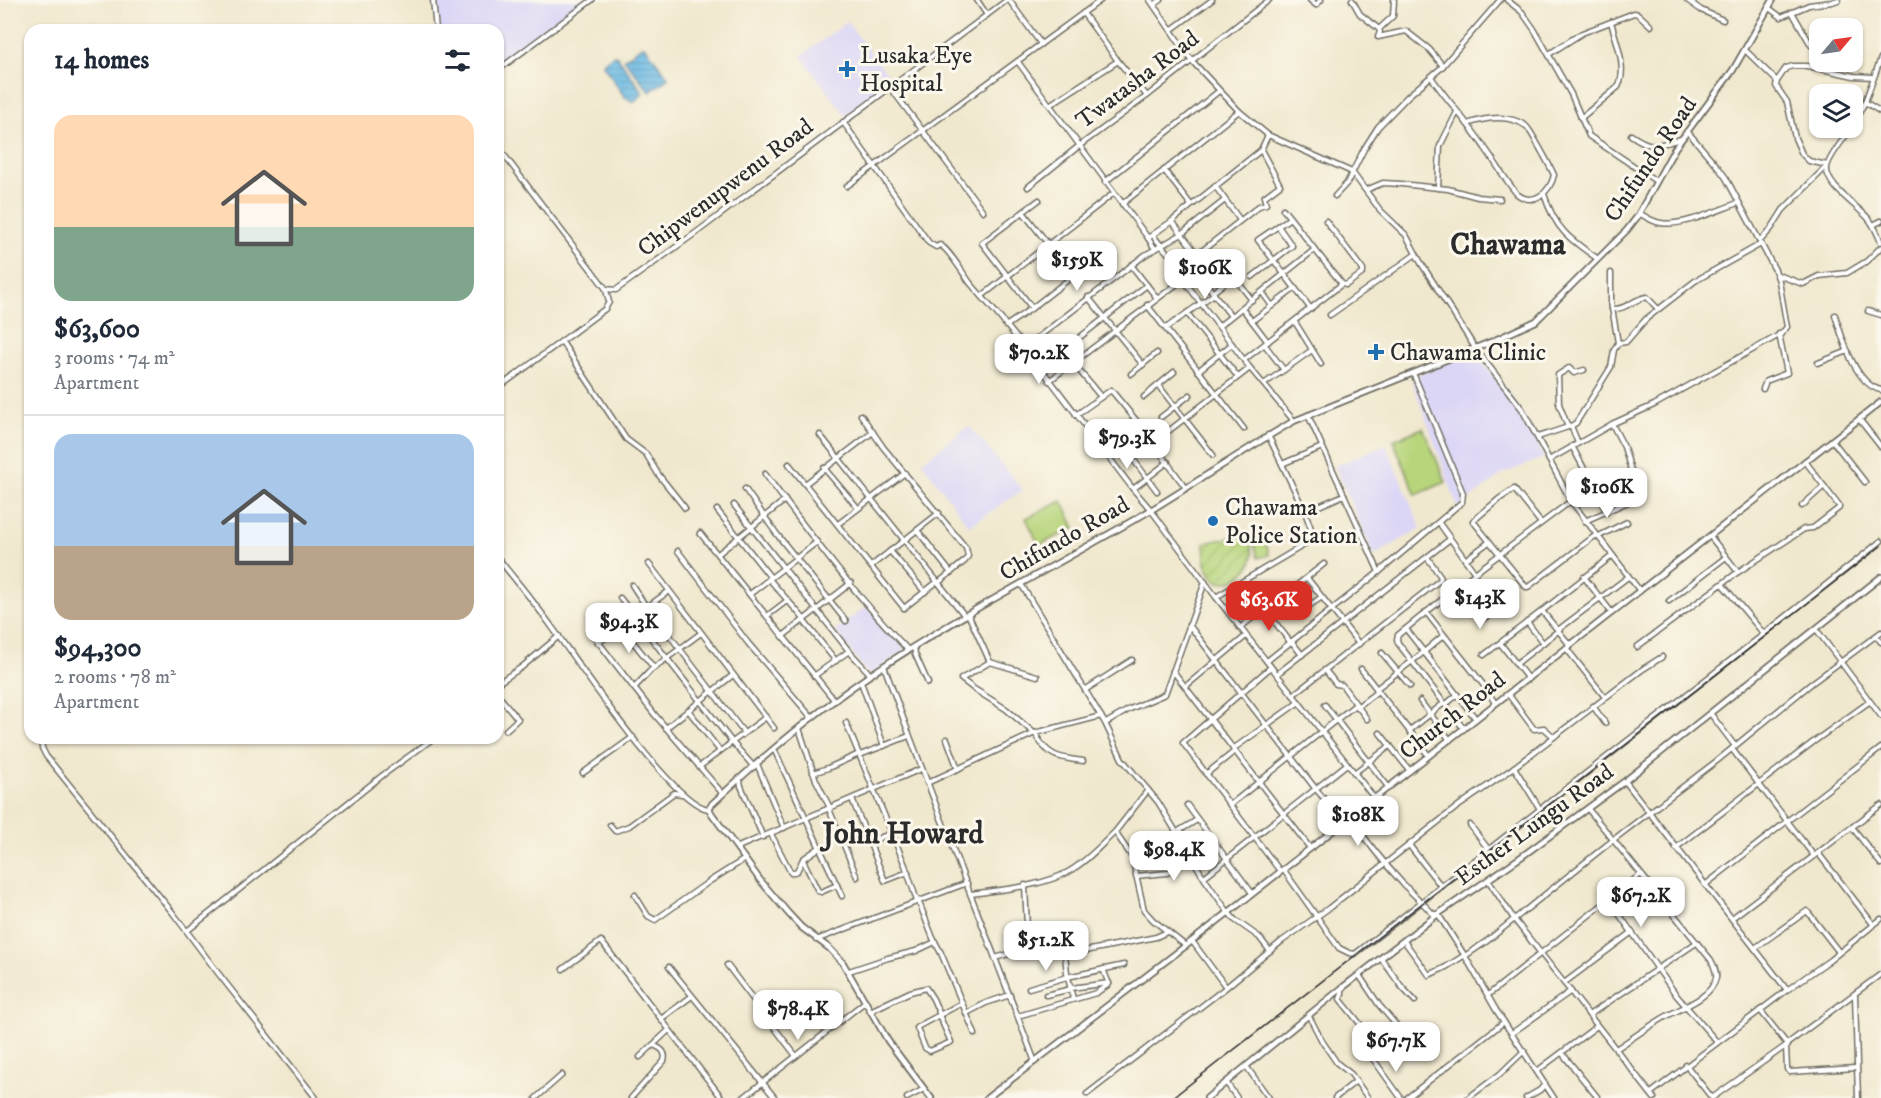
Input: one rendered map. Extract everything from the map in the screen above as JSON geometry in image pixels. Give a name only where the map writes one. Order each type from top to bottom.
[{"type":"street","points":[[433,0],[435,24]]},
{"type":"street","points":[[504,66],[592,0]]},
{"type":"street","points":[[976,0],[987,15]]},
{"type":"street","points":[[1008,0],[1041,44]]},
{"type":"street","name":"Chipwenupwenu Road","points":[[606,289],[612,291],[623,286],[1008,0]]},
{"type":"street","points":[[847,186],[1101,0]]},
{"type":"street","points":[[1150,0],[1192,61],[1239,111],[1268,135],[1352,172],[1382,213],[1406,235],[1475,348],[1512,393],[1571,501],[1640,591]]},
{"type":"street","points":[[1154,5],[1161,0]]},
{"type":"street","points":[[1171,30],[1212,0]]},
{"type":"street","name":"Twatasha Road","points":[[1028,187],[1269,0]]},
{"type":"street","points":[[1310,0],[1316,5],[1321,0]]},
{"type":"street","points":[[1352,0],[1360,14],[1379,29]]},
{"type":"street","points":[[1394,0],[1393,16],[1379,29],[1378,37],[1406,31],[1429,49],[1443,66]]},
{"type":"street","points":[[1335,196],[1347,183],[1378,127],[1443,66],[1463,40],[1500,0]]},
{"type":"street","points":[[1507,0],[1527,19],[1549,54],[1571,94],[1585,130],[1596,142],[1656,181]]},
{"type":"street","points":[[1687,0],[1701,10],[1723,20]]},
{"type":"street","name":"Chifundo Road","points":[[709,809],[799,728],[884,666],[967,615],[1151,510],[1268,435],[1308,415],[1520,330],[1536,321],[1627,230],[1687,131],[1733,70],[1773,0]]},
{"type":"street","points":[[1769,8],[1780,17],[1809,4],[1832,3],[1838,0]]},
{"type":"street","points":[[1792,12],[1809,42]]},
{"type":"street","points":[[1083,13],[1147,96]]},
{"type":"street","points":[[1549,54],[1580,34],[1636,13],[1651,26]]},
{"type":"street","points":[[1581,118],[1618,87],[1621,81],[1618,48],[1611,22]]},
{"type":"street","points":[[1745,50],[1776,81],[1776,86],[1789,108],[1795,138],[1802,154],[1809,161],[1827,166]]},
{"type":"street","points":[[1863,106],[1881,58]]},
{"type":"street","points":[[1050,105],[1118,61]]},
{"type":"street","points":[[1018,62],[1155,249]]},
{"type":"street","points":[[1776,81],[1786,68],[1792,66],[1813,67],[1854,76],[1873,76]]},
{"type":"street","points":[[1431,76],[1457,112],[1490,154],[1516,194],[1523,198],[1539,197],[1549,189],[1554,175],[1528,128],[1523,124],[1505,119],[1484,119],[1467,124]]},
{"type":"street","points":[[890,87],[983,211]]},
{"type":"street","points":[[1106,182],[1219,91]]},
{"type":"street","points":[[1865,102],[1881,112]]},
{"type":"street","points":[[1122,204],[1239,111]]},
{"type":"street","points":[[1438,188],[1440,146],[1457,112]]},
{"type":"street","points":[[843,122],[930,243],[936,247],[940,245],[945,248],[961,272],[1024,348],[1375,799]]},
{"type":"street","points":[[1549,460],[1612,424],[1654,405],[1785,330],[1788,322],[1777,275],[1718,167],[1687,131]]},
{"type":"street","points":[[1148,238],[1261,150],[1268,135]]},
{"type":"street","points":[[1631,135],[1650,146],[1682,139]]},
{"type":"street","points":[[1618,343],[1626,342],[1646,319],[1695,280],[1760,243],[1783,210],[1827,166],[1845,138]]},
{"type":"street","points":[[1180,268],[1240,220],[1259,206],[1266,204],[1263,198],[1280,185],[1261,150]]},
{"type":"street","points":[[504,155],[606,289],[609,297],[608,306],[504,384]]},
{"type":"street","points":[[1827,166],[1826,171],[1833,185],[1873,225],[1881,242]]},
{"type":"street","points":[[1164,170],[1192,205]]},
{"type":"street","points":[[1366,190],[1383,183],[1448,189],[1478,197],[1500,199]]},
{"type":"street","points":[[1215,186],[1240,220]]},
{"type":"street","points":[[982,296],[1114,193]]},
{"type":"street","points":[[1544,194],[1552,217],[1562,230],[1598,259]]},
{"type":"street","points":[[1032,308],[982,243],[1039,200]]},
{"type":"street","points":[[1024,348],[1131,265],[1182,234],[1225,200]]},
{"type":"street","points":[[1639,213],[1665,224],[1698,218],[1738,202]]},
{"type":"street","points":[[1283,209],[1342,284]]},
{"type":"street","points":[[1006,326],[1073,276],[1023,212]]},
{"type":"street","points":[[1290,218],[1258,240],[1311,309]]},
{"type":"street","points":[[1172,221],[1197,254]]},
{"type":"street","points":[[1244,360],[1342,284],[1346,285],[1363,271],[1326,221]]},
{"type":"street","points":[[1873,225],[1881,221]]},
{"type":"street","points":[[1252,277],[1292,246],[1278,226]]},
{"type":"street","points":[[1153,235],[1180,268],[1182,281],[1294,421]]},
{"type":"street","points":[[1777,275],[1803,284],[1819,276],[1847,273],[1867,261],[1881,247]]},
{"type":"street","points":[[1219,326],[1314,250]]},
{"type":"street","points":[[1330,315],[1416,254]]},
{"type":"street","points":[[1049,381],[1147,305],[1218,257],[1252,300]]},
{"type":"street","points":[[1131,265],[1157,298]]},
{"type":"street","points":[[1196,271],[1231,316]]},
{"type":"street","points":[[1538,437],[1569,427],[1582,414],[1611,367],[1614,350],[1618,343],[1612,309],[1611,273]]},
{"type":"street","points":[[1166,328],[1234,276]]},
{"type":"street","points":[[1101,397],[1066,348],[1147,285]]},
{"type":"street","points":[[1252,321],[1294,289]]},
{"type":"street","points":[[1262,292],[1272,306]]},
{"type":"street","points":[[1088,297],[1143,365]]},
{"type":"street","points":[[1612,309],[1622,309],[1638,299],[1647,297],[1658,309]]},
{"type":"street","points":[[1147,305],[1244,429]]},
{"type":"street","points":[[1242,308],[1284,370]]},
{"type":"street","points":[[1868,311],[1881,315]]},
{"type":"street","points":[[1188,313],[1238,377]]},
{"type":"street","points":[[1835,315],[1858,372],[1866,382],[1881,390]]},
{"type":"street","points":[[1294,322],[1321,364]]},
{"type":"street","points":[[1763,389],[1766,381],[1787,373],[1779,334]]},
{"type":"street","points":[[562,342],[626,439],[646,454],[658,474],[685,508]]},
{"type":"street","points":[[1198,371],[1232,344]]},
{"type":"street","points":[[1264,384],[1311,350]]},
{"type":"street","points":[[1818,363],[1848,351]]},
{"type":"street","points":[[1131,374],[1157,353]]},
{"type":"street","points":[[1166,433],[1250,368]]},
{"type":"street","points":[[1578,443],[1559,404],[1558,375],[1569,368],[1574,373],[1584,370]]},
{"type":"street","points":[[1144,397],[1174,372]]},
{"type":"street","points":[[1267,661],[1380,572],[1462,502],[1463,494],[1413,374]]},
{"type":"street","points":[[1158,385],[1213,455]]},
{"type":"street","points":[[1076,416],[1110,390],[1112,391],[1186,488]]},
{"type":"street","points":[[1161,417],[1190,395]]},
{"type":"street","name":"Church Road","points":[[987,1098],[1375,799],[1881,402]]},
{"type":"street","points":[[789,464],[904,608],[965,561],[968,552],[861,415]]},
{"type":"street","points":[[1308,415],[1380,572]]},
{"type":"street","points":[[1100,447],[1135,419]]},
{"type":"street","points":[[1859,419],[1881,447]]},
{"type":"street","points":[[1586,521],[1637,498],[1639,494],[1624,447],[1612,424]]},
{"type":"street","points":[[805,484],[873,432]]},
{"type":"street","points":[[820,435],[937,583],[967,615],[990,662]]},
{"type":"street","points":[[1115,435],[1157,491]]},
{"type":"street","points":[[1268,435],[1305,512],[1314,537]]},
{"type":"street","points":[[1832,440],[1865,482]]},
{"type":"street","points":[[1572,446],[1607,512]]},
{"type":"street","points":[[1282,464],[1322,447]]},
{"type":"street","points":[[1637,647],[1738,572],[1804,529],[1813,528],[1839,508],[1805,461]]},
{"type":"street","points":[[1133,489],[1168,462]]},
{"type":"street","points":[[824,468],[858,508]]},
{"type":"street","points":[[838,524],[905,473]]},
{"type":"street","points":[[765,474],[876,615],[908,650]]},
{"type":"street","points":[[1802,506],[1824,486]]},
{"type":"street","points":[[745,489],[846,621]]},
{"type":"street","points":[[1541,523],[1514,489],[1473,521],[1524,586],[1528,587],[1597,536],[1627,522]]},
{"type":"street","points":[[1305,512],[1344,495]]},
{"type":"street","points":[[718,554],[785,500]]},
{"type":"street","points":[[1464,729],[1411,662],[1397,639],[1398,635],[1475,573],[1571,501]]},
{"type":"street","points":[[734,504],[849,651],[871,675]]},
{"type":"street","points":[[717,510],[836,661]]},
{"type":"street","points":[[871,566],[939,513]]},
{"type":"street","points":[[1438,523],[1475,573]]},
{"type":"street","points":[[917,530],[951,573]]},
{"type":"street","points":[[700,533],[835,701]]},
{"type":"street","points":[[1710,536],[1738,572]]},
{"type":"street","points":[[1277,674],[1450,539]]},
{"type":"street","points":[[750,594],[817,542]]},
{"type":"street","points":[[1465,560],[1489,542]]},
{"type":"street","points":[[1271,667],[1183,743],[1282,870],[1339,948],[1356,954],[1881,542]]},
{"type":"street","points":[[1216,597],[1304,545]]},
{"type":"street","points":[[890,550],[925,592]]},
{"type":"street","points":[[678,551],[748,643],[813,718]]},
{"type":"street","points":[[1484,655],[1612,556]]},
{"type":"street","points":[[1293,695],[1440,580],[1441,577],[1427,557]]},
{"type":"street","points":[[1669,601],[1726,557]]},
{"type":"street","points":[[649,564],[774,728]]},
{"type":"street","points":[[1292,589],[1324,564]]},
{"type":"street","points":[[504,566],[659,770],[682,795],[695,804],[709,809],[788,913],[816,940],[829,948],[849,971],[888,1041],[931,1098]]},
{"type":"street","points":[[1584,577],[1612,613]]},
{"type":"street","points":[[1516,664],[1628,577]]},
{"type":"street","name":"Esther Lungu Road","points":[[1207,1098],[1341,988],[1438,914],[1625,781],[1881,577]]},
{"type":"street","points":[[1307,578],[1359,644]]},
{"type":"street","points":[[1106,723],[1130,709],[1165,694],[1205,582]]},
{"type":"street","points":[[783,636],[851,584]]},
{"type":"street","points":[[1021,584],[1106,723],[1122,759],[1148,790],[1228,912],[1235,920],[1259,937],[1270,951]]},
{"type":"street","points":[[1722,584],[1764,634]]},
{"type":"street","points":[[632,585],[647,608],[744,733]]},
{"type":"street","points":[[1457,588],[1483,619],[1515,598]]},
{"type":"street","points":[[598,643],[669,591]]},
{"type":"street","points":[[1240,628],[1280,595]]},
{"type":"street","points":[[1304,609],[1322,597]]},
{"type":"street","points":[[620,598],[732,742],[756,765],[784,828]]},
{"type":"street","points":[[767,616],[788,600]]},
{"type":"street","points":[[1264,608],[1302,655]]},
{"type":"street","points":[[1542,611],[1605,697]]},
{"type":"street","points":[[1426,612],[1496,703]]},
{"type":"street","points":[[1527,622],[1543,643]]},
{"type":"street","points":[[1189,625],[1290,757],[1344,822]]},
{"type":"street","points":[[621,627],[654,668]]},
{"type":"street","points":[[1406,629],[1476,719]]},
{"type":"street","points":[[1816,629],[1881,716]]},
{"type":"street","points":[[589,630],[666,728],[723,794]]},
{"type":"street","points":[[1404,941],[1429,975],[1465,956],[1733,748],[1812,683],[1881,632]]},
{"type":"street","points":[[634,688],[654,668],[701,633]]},
{"type":"street","points":[[1230,805],[1444,635]]},
{"type":"street","points":[[504,679],[559,636]]},
{"type":"street","points":[[1186,686],[1246,636]]},
{"type":"street","points":[[1876,636],[1881,642]]},
{"type":"street","points":[[1500,643],[1528,679]]},
{"type":"street","points":[[914,647],[928,683]]},
{"type":"street","points":[[814,676],[849,651]]},
{"type":"street","points":[[1382,653],[1410,686]]},
{"type":"street","points":[[1087,1094],[1457,807],[1662,657]]},
{"type":"street","points":[[1085,690],[1132,660]]},
{"type":"street","points":[[1037,676],[990,662],[961,679],[1006,709],[1034,733],[1052,755],[1083,761]]},
{"type":"street","points":[[884,666],[921,769],[972,894],[1035,1062]]},
{"type":"street","points":[[1361,669],[1429,756]]},
{"type":"street","points":[[1325,670],[1336,684],[1342,686],[1366,719]]},
{"type":"street","points":[[1173,671],[1310,848]]},
{"type":"street","points":[[666,728],[733,675]]},
{"type":"street","points":[[861,682],[884,746]]},
{"type":"street","points":[[1508,694],[1534,729],[1544,728],[1554,737]]},
{"type":"street","points":[[1409,731],[1457,695]]},
{"type":"street","points":[[1420,701],[1450,740]]},
{"type":"street","points":[[504,702],[518,719],[506,730]]},
{"type":"street","points":[[1206,774],[1266,724],[1299,702]]},
{"type":"street","points":[[1676,848],[1869,702]]},
{"type":"street","points":[[1325,705],[1389,788]]},
{"type":"street","points":[[1593,706],[1605,723]]},
{"type":"street","points":[[688,710],[720,751]]},
{"type":"street","points":[[1710,713],[1759,785],[1873,924]]},
{"type":"street","points":[[927,783],[1034,733],[1101,716]]},
{"type":"street","points":[[699,767],[766,717]]},
{"type":"street","points":[[846,723],[908,872],[934,942],[975,1034]]},
{"type":"street","points":[[799,728],[813,772],[857,877]]},
{"type":"street","points":[[1380,733],[1410,771]]},
{"type":"street","points":[[813,772],[909,736]]},
{"type":"street","points":[[583,773],[633,737]]},
{"type":"street","points":[[947,739],[958,769]]},
{"type":"street","points":[[42,744],[46,756],[187,931],[316,1098]]},
{"type":"street","points":[[187,931],[374,782],[426,744]]},
{"type":"street","points":[[1354,773],[1390,746]]},
{"type":"street","points":[[1705,885],[1881,748]]},
{"type":"street","points":[[774,749],[842,896]]},
{"type":"street","points":[[1204,878],[1347,764]]},
{"type":"street","points":[[1514,767],[1540,809]]},
{"type":"street","points":[[738,848],[921,769]]},
{"type":"street","points":[[740,780],[763,837]]},
{"type":"street","points":[[1625,781],[1787,990]]},
{"type":"street","points":[[972,894],[1025,885],[1067,872],[1086,859],[1115,832],[1148,790]]},
{"type":"street","points":[[610,825],[615,831],[629,826],[674,794],[682,795]]},
{"type":"street","points":[[852,799],[885,881],[908,872]]},
{"type":"street","points":[[1187,805],[1252,893]]},
{"type":"street","points":[[1732,918],[1881,805]]},
{"type":"street","points":[[1588,809],[1711,960],[1716,971],[1716,977],[1709,989],[1686,1007],[1664,1017],[1616,1049]]},
{"type":"street","points":[[1350,818],[1404,884],[1433,914],[1438,914],[1554,1098]]},
{"type":"street","points":[[1177,832],[1197,820]]},
{"type":"street","points":[[1470,825],[1489,850]]},
{"type":"street","points":[[1852,827],[1881,864]]},
{"type":"street","points":[[1115,832],[1132,856],[1144,910],[1186,946]]},
{"type":"street","points":[[869,842],[892,833]]},
{"type":"street","points":[[771,834],[791,873],[798,869],[803,859],[819,848]]},
{"type":"street","points":[[1409,845],[1441,886]]},
{"type":"street","points":[[1136,876],[1167,873],[1176,868],[1178,857],[1186,847]]},
{"type":"street","points":[[635,895],[648,916],[655,920],[746,859]]},
{"type":"street","points":[[803,859],[818,891],[821,892],[837,885]]},
{"type":"street","points":[[1488,995],[1640,875]]},
{"type":"street","points":[[1488,880],[1514,919],[1654,1098]]},
{"type":"street","points":[[816,940],[967,882]]},
{"type":"street","points":[[1025,885],[1028,928],[1026,949]]},
{"type":"street","points":[[1609,900],[1657,969],[1717,1042]]},
{"type":"street","points":[[1755,948],[1807,911],[1839,952]]},
{"type":"street","points":[[1651,1093],[1881,918]]},
{"type":"street","points":[[1065,955],[1156,937],[1167,932]]},
{"type":"street","points":[[1564,983],[1631,933]]},
{"type":"street","points":[[562,969],[601,941],[722,1098]]},
{"type":"street","points":[[1192,941],[1226,987]]},
{"type":"street","points":[[849,971],[916,951],[934,942]]},
{"type":"street","points":[[995,958],[1026,949],[1061,943],[1073,999]]},
{"type":"street","points":[[1589,1015],[1696,943]]},
{"type":"street","points":[[1381,958],[1415,1001]]},
{"type":"street","points":[[727,965],[796,1056]]},
{"type":"street","points":[[1029,988],[1124,965]]},
{"type":"street","points":[[669,967],[774,1098]]},
{"type":"street","points":[[1103,969],[1109,982]]},
{"type":"street","points":[[1686,1065],[1712,1098],[1881,974]]},
{"type":"street","points":[[1359,975],[1379,1005],[1397,1026],[1397,1029],[1371,1056],[1401,1098]]},
{"type":"street","points":[[1018,1016],[1096,993],[1108,986],[1109,982]]},
{"type":"street","points":[[1046,995],[1071,988],[1109,982]]},
{"type":"street","points":[[870,1011],[910,992],[926,988],[933,999],[940,1015],[951,1042],[931,1051],[925,1048],[917,1028],[940,1015],[962,1004]]},
{"type":"street","points":[[1341,988],[1340,999],[1378,1047]]},
{"type":"street","points":[[1512,1033],[1571,991]]},
{"type":"street","points":[[1854,994],[1857,1098]]},
{"type":"street","points":[[967,1013],[986,1003],[1010,995]]},
{"type":"street","points":[[661,1019],[692,996]]},
{"type":"street","points":[[743,1098],[866,1001]]},
{"type":"street","points":[[1760,1010],[1787,1045],[1787,1069],[1790,1072],[1856,1068]]},
{"type":"street","points":[[1309,1016],[1337,1063],[1348,1071],[1368,1098]]},
{"type":"street","points":[[1407,1098],[1504,1022]]},
{"type":"street","points":[[1537,1071],[1598,1026]]},
{"type":"street","points":[[640,1057],[669,1030]]},
{"type":"street","points":[[631,1098],[664,1061],[665,1054],[653,1045]]},
{"type":"street","points":[[1468,1098],[1500,1074],[1524,1051]]},
{"type":"street","points":[[1563,1053],[1598,1098]]},
{"type":"street","points":[[1246,1066],[1269,1098]]},
{"type":"street","points":[[536,1098],[562,1075]]},
{"type":"street","points":[[1335,1098],[1356,1081]]},
{"type":"street","points":[[1226,1082],[1237,1098]]},
{"type":"street","points":[[1526,1098],[1540,1090],[1545,1084]]},
{"type":"street","points":[[907,1098],[924,1089]]},
{"type":"street","points":[[542,1093],[545,1098]]},
{"type":"shaded area","points":[[437,0],[584,0],[504,58],[504,24],[439,24]]},
{"type":"shaded area","name":"Lusaka Eye Hospital","points":[[847,22],[893,81],[846,116],[801,56]]},
{"type":"shaded area","points":[[1473,352],[1510,394],[1535,437],[1544,458],[1504,473],[1458,508],[1412,381],[1418,379],[1416,375]]},
{"type":"shaded area","points":[[969,426],[1023,490],[969,526],[922,462]]},
{"type":"shaded area","points":[[1386,444],[1421,528],[1374,556],[1335,466]]},
{"type":"shaded area","points":[[867,606],[906,651],[869,675],[835,630]]},
{"type":"green space","points":[[1423,428],[1446,482],[1416,495],[1393,440]]},
{"type":"green space","points":[[1062,501],[1075,528],[1039,545],[1026,518]]},
{"type":"green space","points":[[1264,535],[1269,555],[1258,558],[1253,538]]},
{"type":"green space","points":[[1245,536],[1249,540],[1252,548],[1251,563],[1243,574],[1220,583],[1208,570],[1204,543]]},
{"type":"water","points":[[645,46],[668,77],[650,92],[624,59]]},
{"type":"water","points":[[613,55],[617,56],[642,91],[642,95],[633,102],[624,96],[603,65]]},
{"type":"railway","points":[[1172,1098],[1881,546]]},
{"type":"place","name":"Lusaka Eye Hospital","points":[[847,69]]},
{"type":"place","name":"Chawama Clinic","points":[[1376,352]]},
{"type":"place","name":"Chawama Police Station","points":[[1213,521]]},
{"type":"district","name":"Chawama","points":[[1508,244]]},
{"type":"district","name":"John Howard","points":[[903,833]]}]
